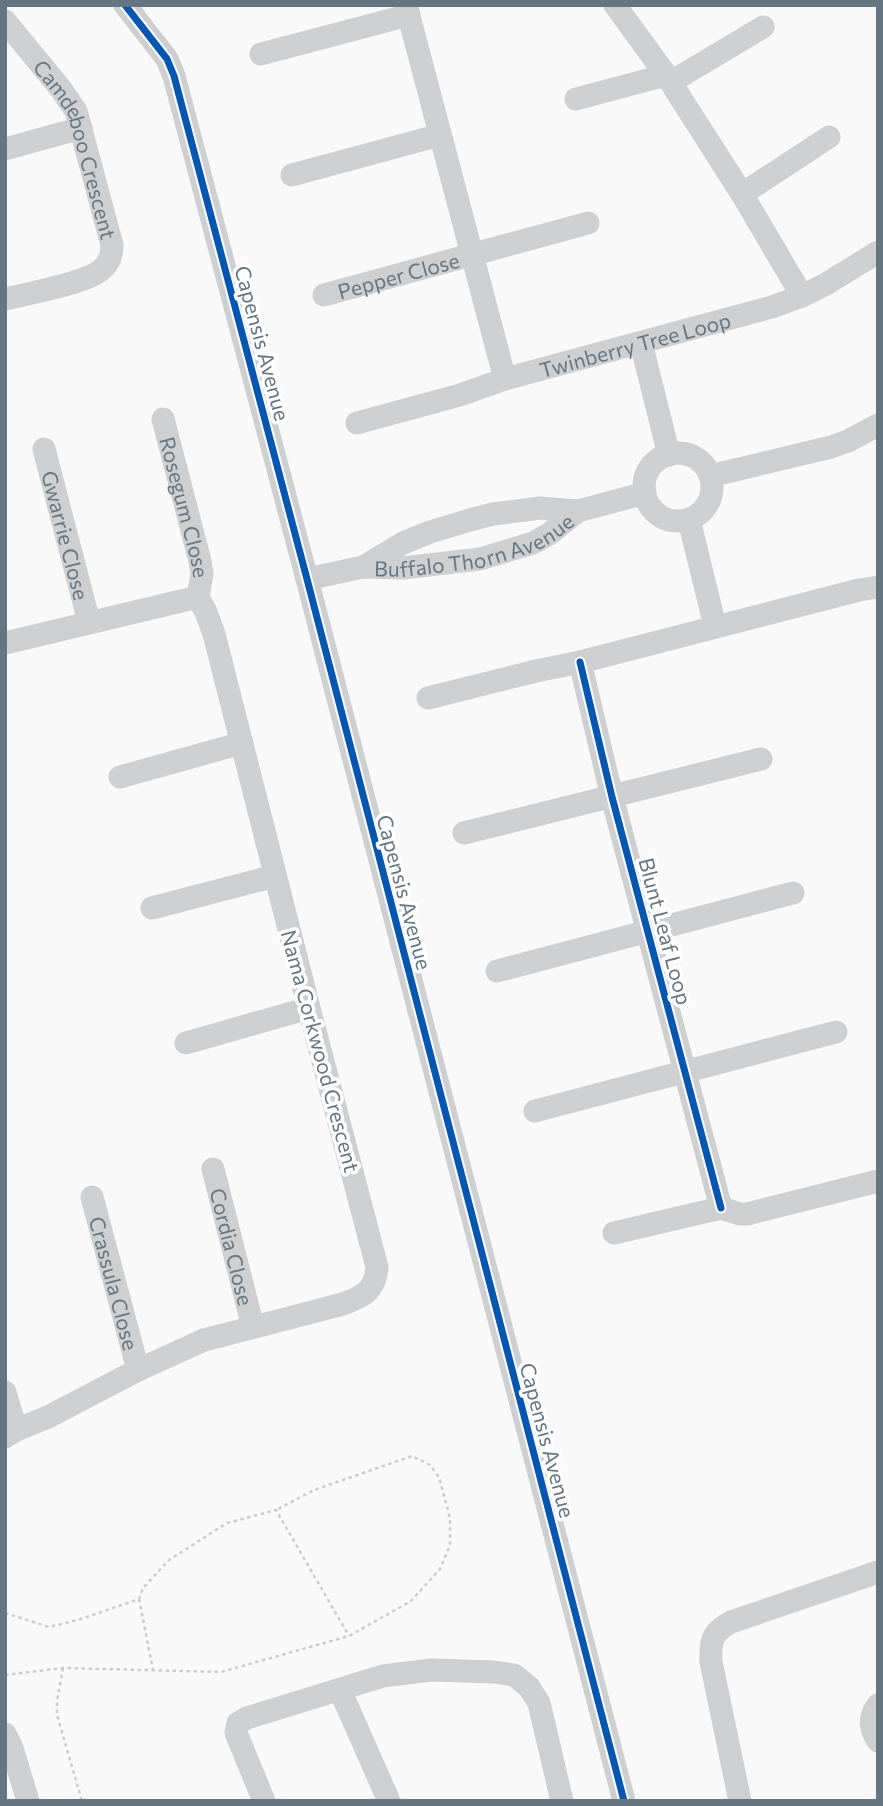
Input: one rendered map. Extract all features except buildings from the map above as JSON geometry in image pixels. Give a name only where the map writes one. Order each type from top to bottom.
[{"type":"street","name":"Capensis Avenue","points":[[124,5],[167,59],[174,76],[624,1801]]},
{"type":"street","points":[[615,5],[669,78],[802,296]]},
{"type":"street","points":[[261,54],[408,10],[505,379]]},
{"type":"street","name":"Camdeboo Crescent","points":[[5,22],[76,111],[112,245],[109,260],[102,270],[82,279],[5,299]]},
{"type":"street","points":[[576,99],[669,78],[763,27]]},
{"type":"street","points":[[5,149],[81,128]]},
{"type":"street","points":[[292,175],[440,135]]},
{"type":"street","points":[[742,194],[829,137]]},
{"type":"street","name":"Pepper Close","points":[[324,295],[588,222]]},
{"type":"street","name":"Twinberry Tree Loop","points":[[357,423],[460,395],[505,379],[748,314],[802,296],[878,252]]},
{"type":"street","points":[[641,343],[669,454]]},
{"type":"street","name":"Rosegum Close","points":[[163,419],[200,561],[202,574],[198,597]]},
{"type":"street","points":[[710,476],[831,447],[878,425]]},
{"type":"street","name":"Gwarrie Close","points":[[44,449],[89,622]]},
{"type":"street","points":[[669,454],[689,455],[706,467],[710,476],[712,485],[709,503],[689,520],[670,520],[661,516],[653,510],[645,493],[649,469],[669,454]]},
{"type":"street","name":"Buffalo Thorn Avenue","points":[[363,567],[403,543],[470,520],[540,508],[578,511],[645,493]]},
{"type":"street","name":"Buffalo Thorn Avenue","points":[[307,579],[363,567],[403,568],[480,559],[533,543],[578,511]]},
{"type":"street","points":[[689,520],[715,626]]},
{"type":"street","points":[[428,698],[878,587]]},
{"type":"street","points":[[5,643],[198,597]]},
{"type":"street","name":"Nama Corkwood Crescent","points":[[5,1392],[11,1433],[204,1340],[358,1298],[369,1290],[376,1276],[377,1267],[214,634],[198,597]]},
{"type":"street","name":"Blunt Leaf Loop","points":[[580,662],[612,797],[721,1208]]},
{"type":"street","points":[[120,777],[242,743]]},
{"type":"street","points":[[464,833],[761,759]]},
{"type":"street","points":[[152,908],[275,876]]},
{"type":"street","points":[[497,971],[793,894]]},
{"type":"street","points":[[186,1043],[309,1008]]},
{"type":"street","points":[[535,1111],[836,1032]]},
{"type":"street","name":"Cordia Close","points":[[213,1168],[253,1327]]},
{"type":"street","points":[[614,1233],[721,1208],[747,1214],[878,1181]]},
{"type":"street","name":"Crassula Close","points":[[92,1197],[138,1370]]},
{"type":"street","points":[[740,1801],[711,1662],[715,1633],[731,1622],[878,1572]]},
{"type":"street","points":[[264,1801],[236,1733],[238,1723],[383,1676],[431,1670],[514,1675],[529,1687],[539,1703],[562,1801]]},
{"type":"street","points":[[340,1690],[389,1801]]},
{"type":"street","points":[[878,1705],[870,1724],[878,1741]]},
{"type":"street","points":[[5,1734],[28,1801]]},
{"type":"path","points":[[6,1675],[63,1668],[221,1672],[349,1636],[411,1601],[440,1569],[450,1545],[450,1518],[439,1477],[429,1465],[412,1456],[314,1490],[276,1510],[226,1523],[169,1560],[143,1588],[139,1599],[153,1670]]},
{"type":"path","points":[[276,1510],[349,1636]]},
{"type":"path","points":[[5,1613],[49,1627],[139,1599]]},
{"type":"path","points":[[63,1668],[57,1715],[82,1801]]},
{"type":"cycle path","points":[[125,5],[167,59],[174,76],[624,1801]]},
{"type":"cycle path","points":[[580,662],[612,797],[721,1208]]}]
